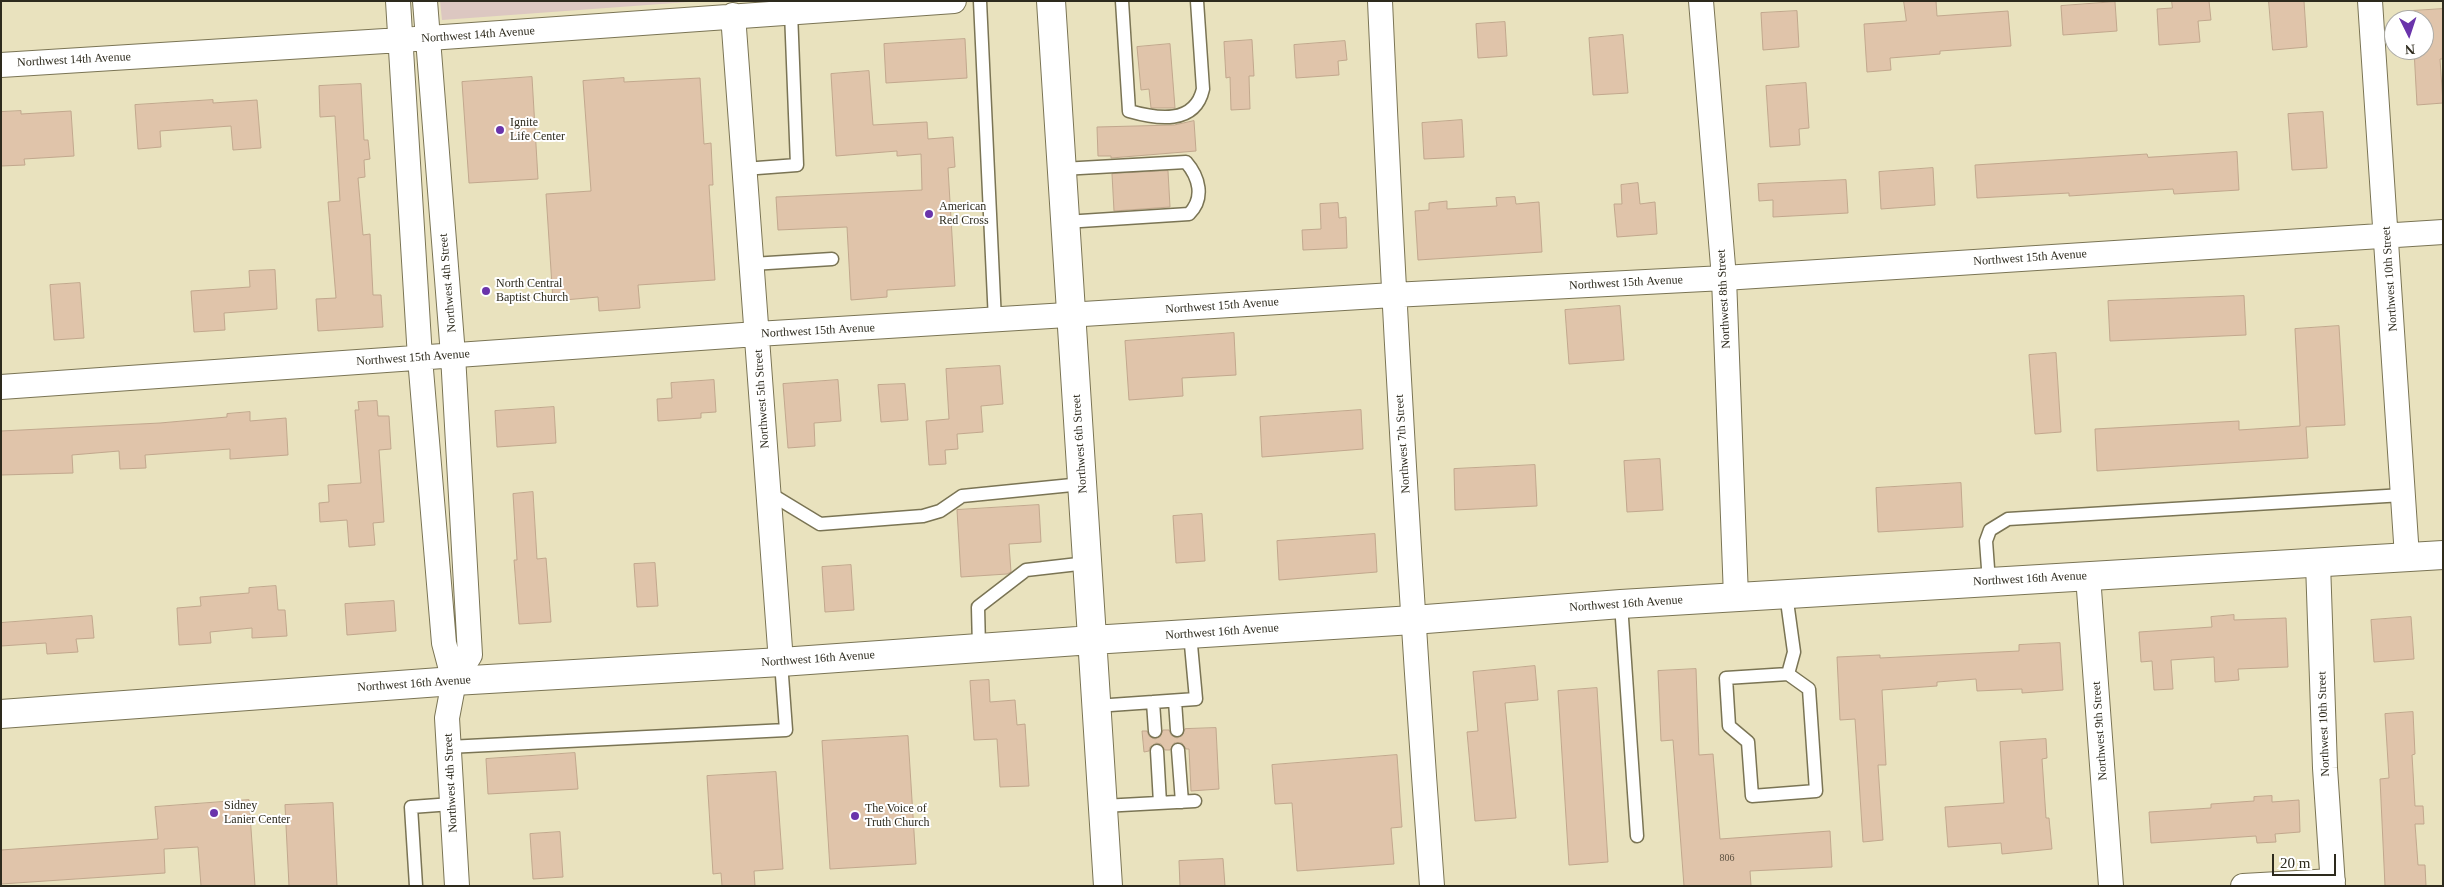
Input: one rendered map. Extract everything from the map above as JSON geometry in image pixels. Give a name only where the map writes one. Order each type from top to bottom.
[{"type":"street","name":"Northwest 4th Street","points":[[398,1],[420,358],[444,643],[454,681]]},
{"type":"street","name":"Northwest 4th Street","points":[[425,1],[454,355],[470,655],[454,681],[447,718],[458,886]]},
{"type":"street","name":"Northwest 14th Avenue","points":[[1,65],[401,40],[954,1]]},
{"type":"street","name":"Northwest 6th Street","points":[[1051,1],[1108,886]]},
{"type":"street","name":"Northwest 7th Street","points":[[1380,1],[1393,294],[1432,886]]},
{"type":"street","name":"Northwest 8th Street","points":[[1700,1],[1724,278],[1736,597]]},
{"type":"street","name":"Northwest 10th Street","points":[[2370,1],[2407,557]]},
{"type":"street","name":"Northwest 5th Street","points":[[733,16],[781,662]]},
{"type":"street","name":"Northwest 15th Avenue","points":[[1,387],[757,334],[1071,316],[1393,294],[1724,278],[2443,232]]},
{"type":"street","name":"Northwest 16th Avenue","points":[[1,714],[454,681],[781,662],[1413,620],[1621,604],[2443,555]]},
{"type":"street","name":"Northwest 10th Street","points":[[2318,563],[2325,768],[2333,884]]},
{"type":"street","name":"Northwest 9th Street","points":[[2088,576],[2111,886]]},
{"type":"street","points":[[2243,886],[2333,884]]},
{"type":"lane","points":[[980,1],[996,320]]},
{"type":"lane","points":[[1122,1],[1129,111],[1150,117],[1182,115],[1192,110],[1200,101],[1203,89],[1197,1]]},
{"type":"lane","points":[[744,169],[797,165],[791,12]]},
{"type":"lane","points":[[1062,169],[1186,162],[1196,175],[1200,190],[1196,207],[1189,214],[1065,222]]},
{"type":"lane","points":[[752,264],[832,259]]},
{"type":"lane","points":[[769,493],[820,524],[923,516],[940,511],[962,496],[1082,484]]},
{"type":"lane","points":[[1989,582],[1986,541],[1990,530],[2008,519],[2403,495]]},
{"type":"lane","points":[[980,648],[978,607],[1026,570],[1087,563]]},
{"type":"lane","points":[[1786,594],[1794,652],[1788,674]]},
{"type":"lane","points":[[1621,604],[1636,836]]},
{"type":"lane","points":[[1096,706],[1196,699],[1190,634]]},
{"type":"lane","points":[[448,748],[786,730],[781,662]]},
{"type":"lane","points":[[1788,674],[1809,689],[1816,791],[1752,796],[1748,742],[1729,726],[1726,678],[1788,674]]},
{"type":"lane","points":[[1175,700],[1177,730]]},
{"type":"lane","points":[[1153,702],[1155,731]]},
{"type":"lane","points":[[1178,750],[1182,802]]},
{"type":"lane","points":[[1157,751],[1160,803]]},
{"type":"lane","points":[[1103,806],[1195,801]]},
{"type":"lane","points":[[416,886],[411,807],[452,804]]},
{"type":"shaded area","points":[[440,1],[702,1],[442,20]]},
{"type":"building","points":[[1904,1],[1936,1],[1937,16],[2008,11],[2011,46],[1940,51],[1940,54],[1890,58],[1891,70],[1867,72],[1864,24],[1906,21]]},
{"type":"building","points":[[2172,1],[2209,1],[2211,20],[2198,21],[2200,42],[2159,45],[2157,9],[2172,8]]},
{"type":"building","points":[[2269,1],[2304,1],[2307,47],[2273,50]]},
{"type":"building","points":[[2115,2],[2117,31],[2063,35],[2061,6]]},
{"type":"building","points":[[2443,9],[2443,59],[2440,59],[2443,103],[2417,105],[2415,60],[2434,60],[2434,10],[2427,10]]},
{"type":"building","points":[[1797,11],[1799,47],[1763,50],[1761,13]]},
{"type":"building","points":[[1505,22],[1507,56],[1478,58],[1476,24]]},
{"type":"building","points":[[1623,35],[1628,93],[1593,95],[1589,38]]},
{"type":"building","points":[[965,39],[967,78],[886,83],[884,44]]},
{"type":"building","points":[[1252,40],[1254,76],[1249,76],[1250,109],[1231,110],[1230,77],[1226,78],[1224,42]]},
{"type":"building","points":[[1345,41],[1347,60],[1338,61],[1339,75],[1296,78],[1294,45]]},
{"type":"building","points":[[1170,44],[1175,108],[1151,108],[1149,89],[1141,90],[1137,47]]},
{"type":"building","points":[[869,71],[873,125],[927,122],[928,139],[953,137],[955,167],[948,168],[955,286],[887,290],[887,297],[851,300],[847,227],[778,230],[776,197],[922,190],[921,154],[897,156],[897,151],[836,156],[831,74]]},
{"type":"building","name":"Ignite Life Center","points":[[532,77],[538,179],[469,183],[462,82]]},
{"type":"building","points":[[624,78],[624,82],[700,78],[704,144],[711,143],[713,185],[709,185],[715,280],[638,285],[640,308],[599,311],[598,297],[553,301],[546,194],[591,191],[583,81]]},
{"type":"building","points":[[1806,83],[1809,128],[1799,129],[1800,145],[1770,147],[1766,86]]},
{"type":"building","points":[[361,84],[364,140],[368,140],[370,159],[364,160],[365,177],[358,178],[363,235],[370,234],[373,295],[381,295],[383,327],[318,331],[316,299],[336,298],[328,202],[340,201],[335,116],[320,117],[319,86]]},
{"type":"building","points":[[213,100],[213,103],[257,100],[261,148],[233,150],[231,126],[160,131],[161,147],[138,149],[135,105]]},
{"type":"building","points":[[21,111],[21,114],[71,111],[74,156],[24,159],[25,165],[1,166],[1,112]]},
{"type":"building","points":[[2323,112],[2327,168],[2292,170],[2288,114]]},
{"type":"building","points":[[1462,120],[1464,157],[1424,159],[1422,123]]},
{"type":"building","points":[[1194,121],[1196,151],[1111,158],[1111,156],[1098,156],[1097,127],[1174,125]]},
{"type":"building","points":[[2237,152],[2239,190],[2174,194],[2173,189],[2069,196],[2069,193],[1977,198],[1975,165],[2147,154],[2148,157]]},
{"type":"building","points":[[1933,168],[1935,205],[1881,209],[1879,172]]},
{"type":"building","points":[[1168,171],[1170,207],[1114,211],[1112,174]]},
{"type":"building","points":[[1846,180],[1848,213],[1773,217],[1773,200],[1759,201],[1758,184]]},
{"type":"building","points":[[1638,183],[1640,204],[1655,202],[1657,234],[1617,237],[1614,204],[1622,204],[1621,185]]},
{"type":"building","points":[[1515,197],[1516,204],[1539,202],[1542,252],[1418,260],[1415,211],[1429,210],[1429,203],[1447,201],[1447,209],[1497,206],[1496,198]]},
{"type":"building","points":[[1338,203],[1339,218],[1346,217],[1347,248],[1303,250],[1302,230],[1321,229],[1320,204]]},
{"type":"building","points":[[275,270],[277,309],[224,313],[225,330],[194,332],[191,291],[250,287],[249,271]]},
{"type":"building","points":[[80,283],[84,338],[54,340],[50,285]]},
{"type":"building","points":[[2244,296],[2246,335],[2110,341],[2108,301]]},
{"type":"building","points":[[1620,306],[1624,360],[1569,364],[1565,310]]},
{"type":"building","points":[[2339,326],[2345,425],[2306,427],[2308,458],[2097,471],[2095,429],[2239,421],[2239,430],[2300,426],[2295,329]]},
{"type":"building","points":[[1234,333],[1236,375],[1182,378],[1183,396],[1129,400],[1125,341]]},
{"type":"building","points":[[2056,353],[2061,432],[2035,434],[2029,355]]},
{"type":"building","points":[[1000,366],[1003,404],[981,406],[983,432],[957,434],[958,449],[945,450],[946,464],[929,465],[926,421],[949,419],[946,369]]},
{"type":"building","points":[[714,380],[716,412],[701,413],[701,418],[658,421],[657,399],[672,398],[671,383]]},
{"type":"building","points":[[838,380],[841,421],[814,423],[815,446],[788,448],[783,384]]},
{"type":"building","points":[[905,384],[908,420],[881,422],[878,385]]},
{"type":"building","points":[[377,401],[378,416],[389,416],[391,449],[379,450],[384,522],[373,523],[375,545],[349,547],[347,520],[320,522],[319,503],[329,502],[328,485],[361,483],[355,410],[359,410],[358,402]]},
{"type":"building","points":[[554,407],[556,443],[497,447],[495,411]]},
{"type":"building","points":[[1361,410],[1363,449],[1262,457],[1260,417]]},
{"type":"building","points":[[250,412],[250,421],[286,418],[288,455],[230,459],[230,449],[145,455],[146,468],[120,469],[119,451],[72,455],[73,473],[1,475],[1,431],[160,423],[227,417],[227,414]]},
{"type":"building","points":[[1660,459],[1663,510],[1627,512],[1624,461]]},
{"type":"building","points":[[1535,465],[1537,506],[1455,510],[1454,469]]},
{"type":"building","points":[[1961,483],[1963,527],[1878,532],[1876,488]]},
{"type":"building","points":[[533,492],[537,559],[546,558],[551,622],[519,624],[514,560],[517,560],[513,494]]},
{"type":"building","points":[[1039,505],[1041,542],[1009,544],[1011,572],[1007,574],[961,577],[957,510]]},
{"type":"building","points":[[1202,514],[1205,561],[1176,563],[1173,516]]},
{"type":"building","points":[[1375,534],[1377,572],[1279,580],[1277,541]]},
{"type":"building","points":[[655,563],[658,606],[637,607],[634,564]]},
{"type":"building","points":[[851,565],[854,610],[825,612],[822,567]]},
{"type":"building","points":[[276,586],[278,610],[285,610],[287,636],[252,638],[252,628],[210,632],[211,643],[179,645],[177,608],[201,606],[200,597],[249,593],[249,588]]},
{"type":"building","points":[[394,601],[396,631],[347,635],[345,604]]},
{"type":"building","points":[[2234,615],[2234,620],[2286,618],[2288,667],[2238,669],[2239,680],[2215,682],[2214,657],[2171,660],[2173,689],[2154,690],[2152,661],[2141,662],[2139,632],[2212,627],[2211,617]]},
{"type":"building","points":[[92,616],[94,638],[76,639],[78,652],[47,654],[46,643],[1,646],[1,623]]},
{"type":"building","points":[[2411,617],[2414,659],[2374,662],[2371,620]]},
{"type":"building","points":[[2060,643],[2063,690],[2022,693],[2022,689],[1977,691],[1976,679],[1937,682],[1937,686],[1882,690],[1886,765],[1878,765],[1883,840],[1863,842],[1855,719],[1840,720],[1837,657],[1880,655],[1880,658],[2019,651],[2019,645]]},
{"type":"building","points":[[1535,666],[1538,700],[1505,703],[1516,818],[1475,821],[1467,732],[1478,731],[1473,672]]},
{"type":"building","points":[[1696,669],[1699,755],[1713,754],[1720,839],[1830,831],[1832,867],[1750,871],[1751,886],[1684,886],[1673,740],[1661,741],[1658,671]]},
{"type":"building","points":[[989,680],[990,702],[1015,700],[1017,725],[1025,724],[1029,786],[1000,787],[997,739],[974,740],[970,681]]},
{"type":"building","points":[[1597,688],[1608,862],[1569,865],[1558,691]]},
{"type":"building","points":[[2413,712],[2415,754],[2412,755],[2415,806],[2423,806],[2424,824],[2415,824],[2418,865],[2425,865],[2426,886],[2385,886],[2380,779],[2389,778],[2385,714]]},
{"type":"building","points":[[1216,728],[1219,789],[1191,791],[1189,749],[1186,749],[1182,743],[1174,743],[1170,750],[1165,750],[1161,744],[1156,743],[1150,747],[1149,751],[1144,752],[1142,731],[1147,731],[1149,736],[1155,739],[1160,737],[1163,730],[1169,730],[1171,735],[1177,738],[1182,736],[1185,729]]},
{"type":"building","points":[[908,736],[916,864],[830,869],[822,741]]},
{"type":"building","points":[[2046,739],[2047,758],[2042,759],[2046,818],[2049,818],[2052,849],[2002,854],[2001,843],[1948,847],[1945,807],[2004,803],[2000,742]]},
{"type":"building","points":[[575,753],[578,789],[488,794],[486,759]]},
{"type":"building","points":[[1397,755],[1402,827],[1391,828],[1394,864],[1297,871],[1292,803],[1275,804],[1272,765]]},
{"type":"building","points":[[776,772],[783,869],[754,871],[755,886],[722,886],[721,873],[713,874],[707,776]]},
{"type":"building","points":[[2272,796],[2272,802],[2299,800],[2300,832],[2275,834],[2276,842],[2257,843],[2256,836],[2151,843],[2149,812],[2211,808],[2211,804],[2254,801],[2254,797]]},
{"type":"building","points":[[249,800],[255,886],[201,886],[198,847],[164,849],[165,873],[1,884],[1,850],[158,839],[155,807]]},
{"type":"building","points":[[333,803],[337,886],[289,886],[285,805]]},
{"type":"building","points":[[560,832],[563,877],[533,879],[530,834]]},
{"type":"building","points":[[1223,859],[1225,886],[1180,886],[1179,861]]},
{"type":"place","name":"Ignite Life Center","points":[[500,130]]},
{"type":"place","name":"American Red Cross","points":[[929,214]]},
{"type":"place","name":"North Central Baptist Church","points":[[486,291]]},
{"type":"place","name":"Sidney Lanier Center","points":[[214,813]]},
{"type":"place","name":"The Voice of Truth Church","points":[[855,816]]}]
